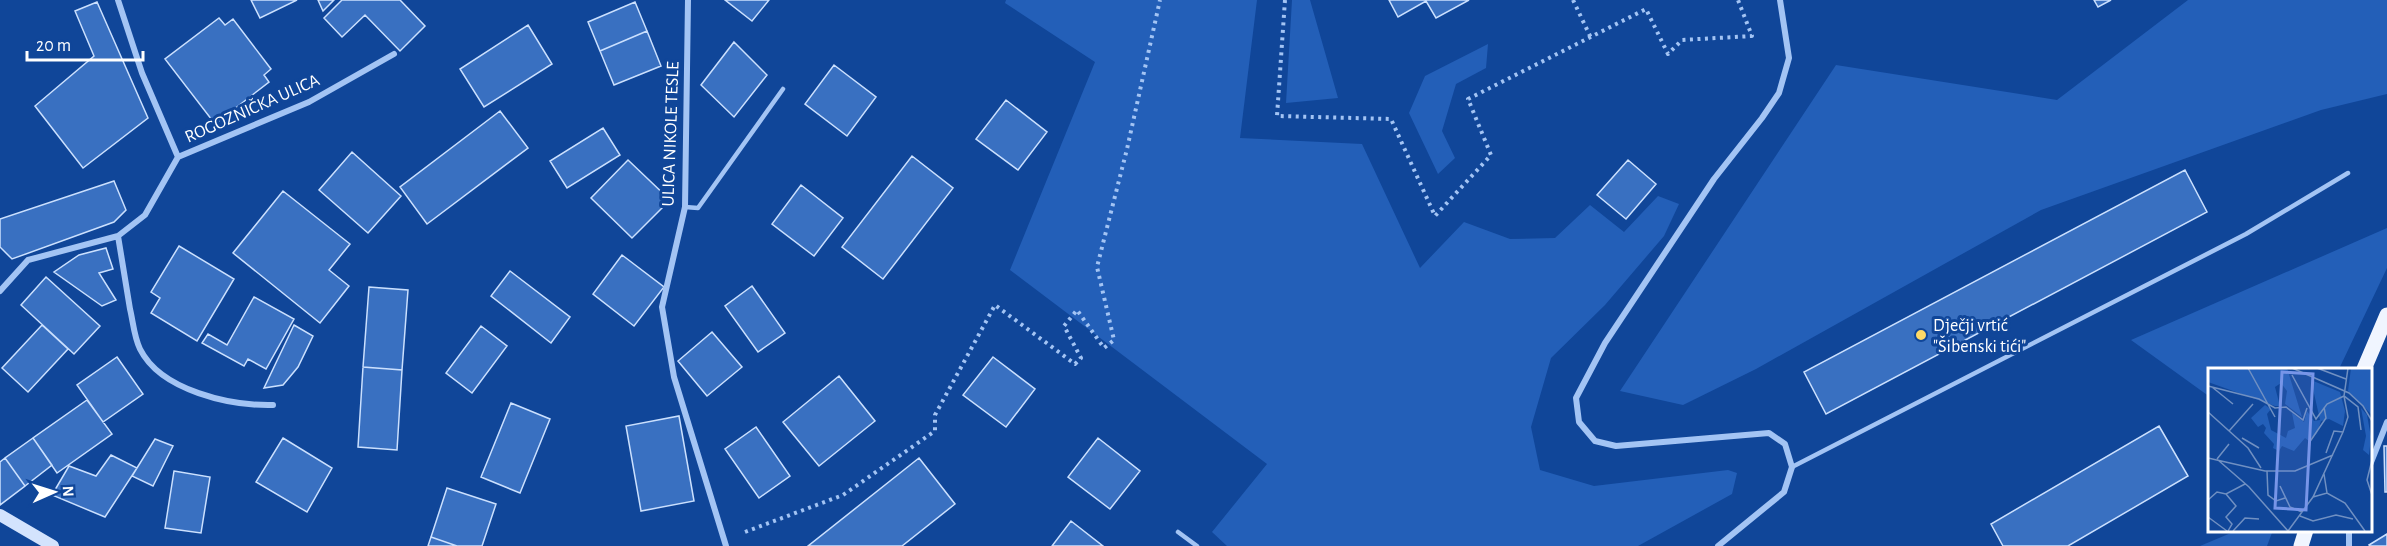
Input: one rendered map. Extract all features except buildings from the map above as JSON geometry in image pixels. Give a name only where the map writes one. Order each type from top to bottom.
[{"type":"main road","points":[[2364,368],[2387,315]]},
{"type":"main road","points":[[2301,546],[2306,531]]},
{"type":"street","points":[[118,0],[142,73],[178,157]]},
{"type":"street","name":"ULICA NIKOLE TESLE","points":[[688,0],[685,207],[662,308],[674,377],[725,543]]},
{"type":"street","points":[[1718,546],[1784,492],[1792,466],[1785,444],[1769,433],[1616,446],[1595,441],[1579,422],[1576,398],[1605,343],[1714,179],[1779,93],[1789,57],[1780,0]]},
{"type":"street","name":"ROGOZNIČKA ULICA","points":[[0,291],[28,260],[118,236],[145,215],[178,157],[309,102],[394,54]]},
{"type":"street","points":[[118,236],[139,348],[150,364],[175,382],[211,399],[251,406],[273,405]]},
{"type":"street","points":[[2372,460],[2387,422]]},
{"type":"street","points":[[0,515],[53,546]]},
{"type":"lane","points":[[685,207],[698,208],[783,89]]},
{"type":"lane","points":[[1792,466],[2246,234],[2348,173]]},
{"type":"lane","points":[[1178,532],[1197,546]]},
{"type":"path","points":[[725,543],[843,495],[935,431],[935,415],[995,305],[1075,364],[1081,358],[1064,326],[1077,310],[1104,348],[1114,340],[1097,267],[1127,149],[1160,0]]},
{"type":"path","points":[[1285,0],[1277,116],[1391,119],[1435,216],[1491,155],[1468,99],[1646,9],[1668,54],[1682,40],[1752,36],[1738,0]]},
{"type":"path","points":[[1573,0],[1591,38]]},
{"type":"shaded area","points":[[1006,0],[1257,0],[1240,138],[1362,144],[1420,268],[1464,222],[1510,239],[1555,238],[1590,205],[1624,232],[1658,196],[1679,204],[1664,236],[1605,305],[1551,358],[1531,427],[1540,470],[1594,486],[1728,470],[1737,473],[1732,494],[1638,546],[1227,546],[1212,532],[1267,464],[1010,270],[1095,62],[1005,3]]},
{"type":"shaded area","points":[[1292,0],[1310,0],[1338,98],[1286,103]]},
{"type":"shaded area","points":[[2188,0],[2387,0],[2387,94],[2321,110],[2041,210],[1756,369],[1683,405],[1620,391],[1836,65],[2057,100]]},
{"type":"shaded area","points":[[1488,44],[1486,68],[1456,84],[1442,131],[1455,158],[1438,174],[1409,113],[1425,76]]},
{"type":"shaded area","points":[[2387,228],[2387,268],[2339,368],[2208,368],[2208,396],[2131,340]]},
{"type":"shaded area","points":[[2236,531],[2273,531],[2267,546],[2200,546]]},
{"type":"place","name":"Dječji vrtić \"Šibenski tići\"","points":[[1921,335]]}]
